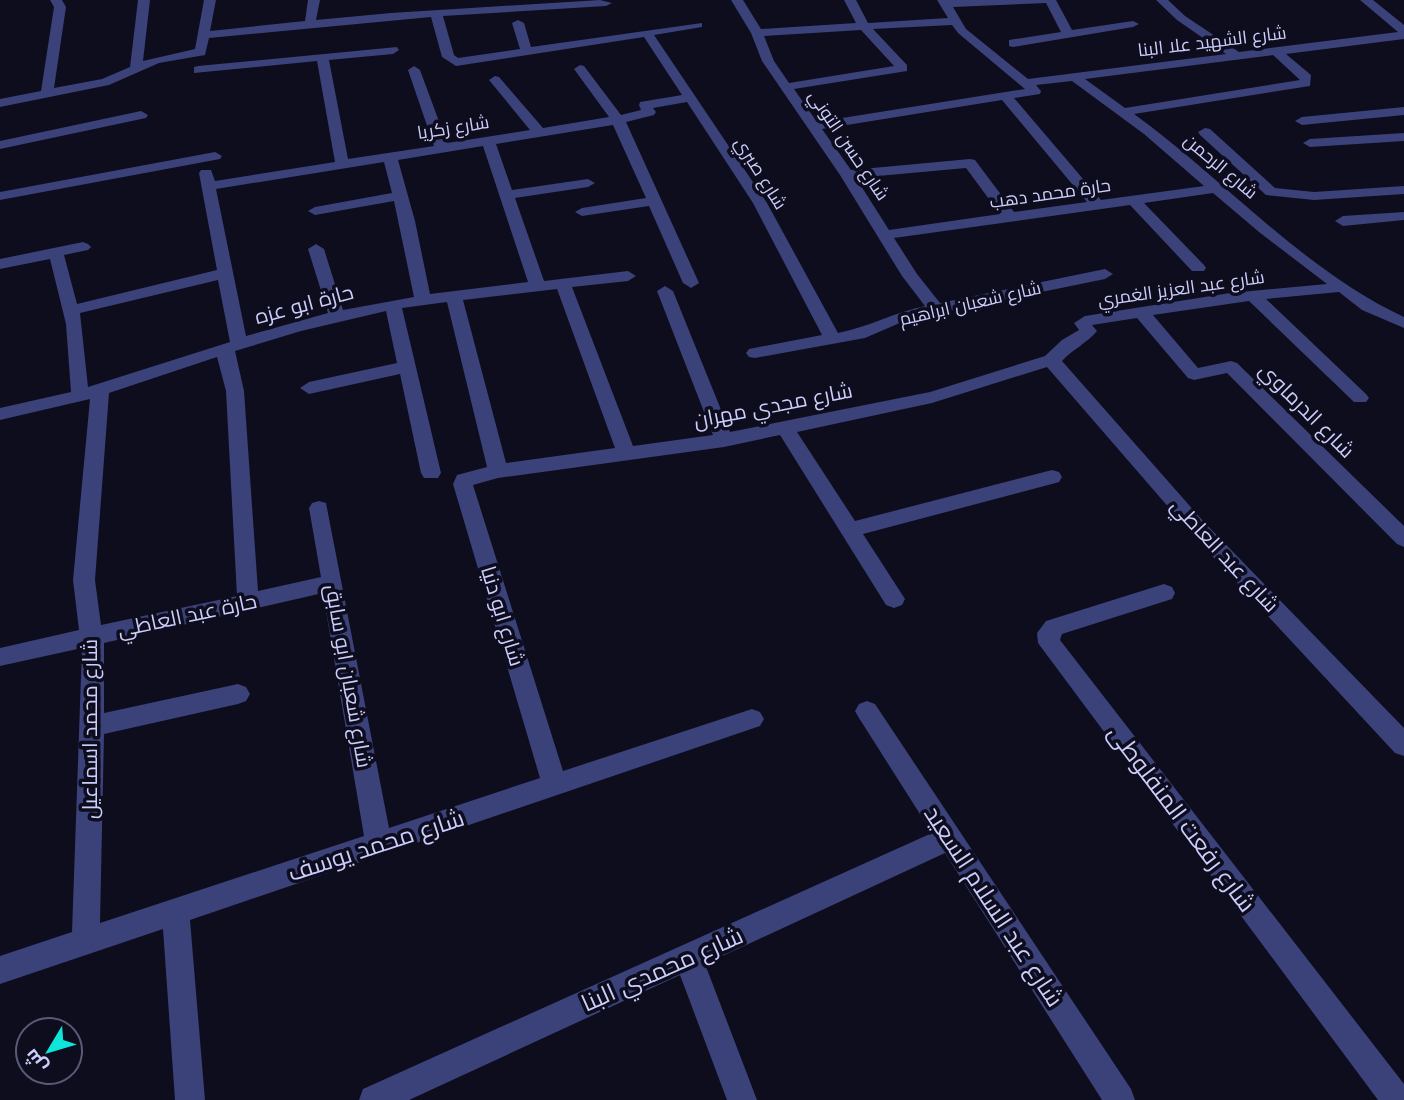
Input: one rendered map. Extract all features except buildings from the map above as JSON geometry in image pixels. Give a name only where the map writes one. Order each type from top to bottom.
[{"type":"street","points":[[47,94],[60,7],[56,0]]},
{"type":"street","points":[[136,67],[144,0]]},
{"type":"street","points":[[0,103],[105,82],[136,67],[178,55],[201,52],[210,0]]},
{"type":"street","points":[[310,24],[314,0]]},
{"type":"street","points":[[379,17],[381,0]]},
{"type":"street","name":"شارع حسن التوني","points":[[737,0],[757,33],[768,61],[848,175],[910,276],[936,308]]},
{"type":"street","points":[[786,86],[904,68],[864,27],[850,0]]},
{"type":"street","points":[[943,2],[1049,0],[1068,34]]},
{"type":"street","points":[[1162,0],[1181,18],[1235,55]]},
{"type":"street","points":[[1366,0],[1404,33]]},
{"type":"street","points":[[198,69],[322,57],[343,38],[379,17],[436,13],[452,6],[606,1],[614,20],[631,36]]},
{"type":"street","points":[[814,126],[1035,91],[978,46],[955,21],[943,2]]},
{"type":"street","points":[[436,13],[450,60],[463,62],[698,25]]},
{"type":"street","points":[[757,33],[955,21]]},
{"type":"street","points":[[518,23],[527,52]]},
{"type":"street","points":[[204,35],[310,24],[343,38],[393,50]]},
{"type":"street","points":[[1013,43],[1133,24]]},
{"type":"street","name":"شارع صبري","points":[[647,33],[760,203],[833,339]]},
{"type":"street","name":"شارع الشهيد علا البنا","points":[[1025,83],[1404,33]]},
{"type":"street","points":[[1123,111],[1306,83],[1307,78],[1274,50]]},
{"type":"street","points":[[322,57],[342,164]]},
{"type":"street","points":[[580,69],[618,120],[691,283]]},
{"type":"street","points":[[414,70],[442,148]]},
{"type":"street","name":"شارع الرحمن","points":[[1073,76],[1123,111],[1219,188],[1264,229],[1383,314],[1404,323]]},
{"type":"street","points":[[495,80],[540,132]]},
{"type":"street","points":[[1005,96],[1097,205]]},
{"type":"street","name":"شارع زكريا","points":[[209,186],[618,120],[649,112],[646,105],[690,97]]},
{"type":"street","points":[[1303,121],[1404,111]]},
{"type":"street","points":[[0,145],[141,115]]},
{"type":"street","points":[[1205,132],[1271,192],[1314,196],[1404,190]]},
{"type":"street","points":[[1310,143],[1404,138]]},
{"type":"street","points":[[488,141],[538,288]]},
{"type":"street","points":[[0,196],[209,157],[209,186],[226,273],[233,347],[248,602]]},
{"type":"street","points":[[390,157],[423,301]]},
{"type":"street","points":[[848,175],[970,163],[1010,218]]},
{"type":"street","points":[[507,195],[588,183]]},
{"type":"street","name":"حارة محمد دهب","points":[[885,235],[1219,188]]},
{"type":"street","points":[[315,211],[400,196]]},
{"type":"street","points":[[1133,200],[1198,268]]},
{"type":"street","points":[[582,212],[654,201]]},
{"type":"street","points":[[1343,221],[1404,216]]},
{"type":"street","points":[[0,264],[83,247]]},
{"type":"street","points":[[316,249],[337,316]]},
{"type":"street","name":"شارع محمد اسماعيل","points":[[56,253],[90,394],[84,580],[94,652],[86,942]]},
{"type":"street","points":[[71,310],[226,273]]},
{"type":"street","name":"شارع شعبان ابراهيم","points":[[755,353],[865,333],[904,316],[936,308],[1105,274]]},
{"type":"street","name":"حارة ابو عزه","points":[[0,414],[90,394],[337,316],[393,305],[628,276]]},
{"type":"street","points":[[563,284],[626,452]]},
{"type":"street","name":"شارع عبد العزيز الغمري","points":[[1051,360],[1060,355],[1067,344],[1086,335],[1088,331],[1082,323],[1085,321],[1253,296],[1343,287]]},
{"type":"street","points":[[665,291],[724,440]]},
{"type":"street","points":[[1253,296],[1360,398]]},
{"type":"street","points":[[454,298],[498,471]]},
{"type":"street","points":[[393,305],[431,473]]},
{"type":"street","points":[[1383,314],[1404,309]]},
{"type":"street","name":"شارع الدرماوي","points":[[1142,313],[1194,374],[1231,367],[1404,539]]},
{"type":"street","name":"شارع مجدي مهران","points":[[498,471],[724,440],[785,428],[932,397],[1051,360]]},
{"type":"street","name":"شارع عبد العاطي","points":[[1051,360],[1197,527],[1404,745]]},
{"type":"street","points":[[309,388],[407,367]]},
{"type":"street","points":[[785,428],[894,599]]},
{"type":"street","name":"شارع ابو دنيا","points":[[498,471],[471,477],[463,484],[555,785]]},
{"type":"street","points":[[850,530],[1052,477]]},
{"type":"street","name":"شارع شعبان ابو سابق","points":[[319,508],[379,844]]},
{"type":"street","name":"حارة عبد العاطي","points":[[0,657],[332,583]]},
{"type":"street","name":"شارع رفعت المنفلوطى","points":[[1164,593],[1055,626],[1048,634],[1049,643],[1397,1100]]},
{"type":"street","points":[[91,726],[238,694]]},
{"type":"street","name":"شارع عبد السلام السعيد","points":[[867,711],[1121,1100]]},
{"type":"street","name":"شارع محمد يوسف","points":[[0,970],[752,719]]},
{"type":"street","name":"شارع محمدي البنا","points":[[390,1096],[950,838]]},
{"type":"street","points":[[176,912],[190,1100]]},
{"type":"street","points":[[688,957],[742,1100]]}]
